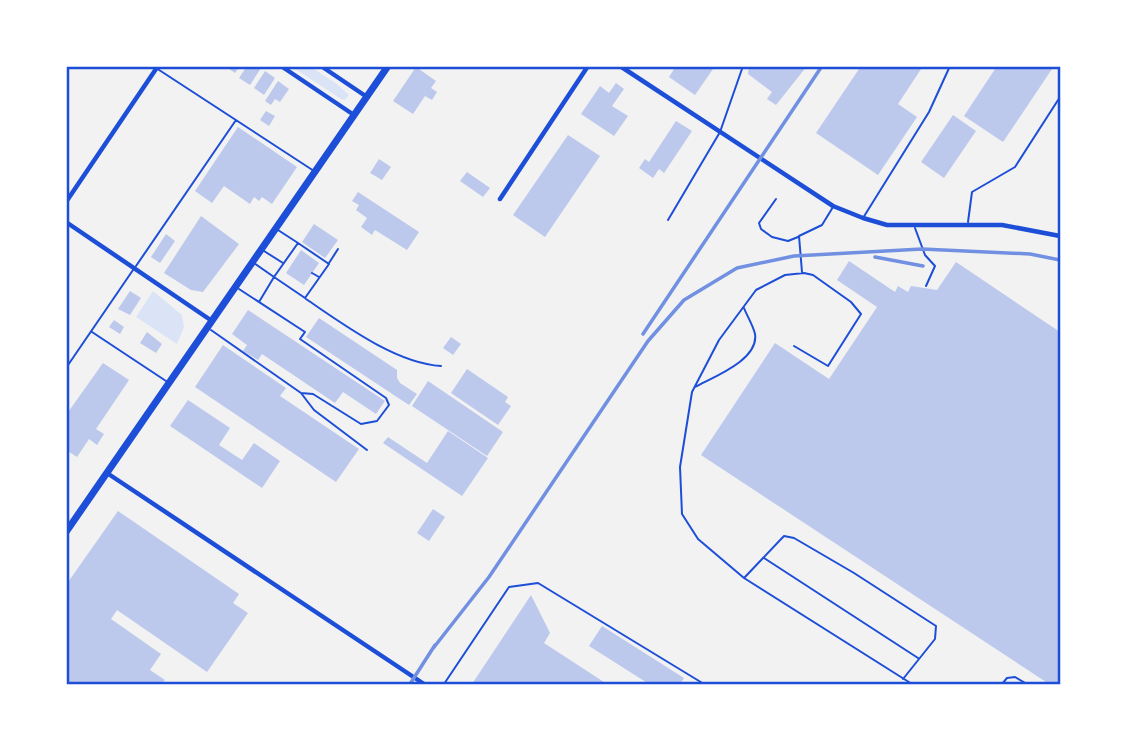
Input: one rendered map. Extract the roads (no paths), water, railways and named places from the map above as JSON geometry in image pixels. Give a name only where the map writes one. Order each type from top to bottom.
[{"type":"main road","points":[[66,532],[388,66]]},
{"type":"street","points":[[281,66],[354,115]]},
{"type":"street","points":[[321,66],[367,97]]},
{"type":"street","points":[[500,199],[588,66]]},
{"type":"street","points":[[620,66],[833,206],[863,219],[887,225],[1002,225],[1060,236]]},
{"type":"street","points":[[66,202],[156,67]]},
{"type":"street","points":[[66,222],[135,268],[209,324]]},
{"type":"street","points":[[107,473],[424,684]]},
{"type":"lane","points":[[668,220],[720,132],[743,66]]},
{"type":"lane","points":[[863,219],[929,112],[950,66]]},
{"type":"lane","points":[[156,67],[316,172]]},
{"type":"lane","points":[[967,225],[972,192],[1015,167],[1060,97]]},
{"type":"lane","points":[[66,368],[236,120]]},
{"type":"lane","points":[[776,199],[759,223],[761,229],[772,237],[788,241],[822,225],[833,206]]},
{"type":"lane","points":[[914,225],[922,248],[935,266],[926,286]]},
{"type":"lane","points":[[277,229],[329,264]]},
{"type":"lane","points":[[799,236],[802,274]]},
{"type":"lane","points":[[258,302],[298,243]]},
{"type":"lane","points":[[305,298],[338,249]]},
{"type":"lane","points":[[263,250],[284,264]]},
{"type":"lane","points":[[289,256],[294,260]]},
{"type":"lane","points":[[254,262],[305,298],[396,354],[426,365],[441,366]]},
{"type":"lane","points":[[312,273],[320,277]]},
{"type":"lane","points":[[794,346],[828,366],[861,314],[851,302],[813,275],[785,275],[756,290],[719,340],[694,388],[680,467],[682,514],[698,539],[744,578],[912,684]]},
{"type":"lane","points":[[236,287],[305,332],[300,339],[386,398],[389,405],[377,421],[361,424],[313,394],[301,393]]},
{"type":"lane","points":[[694,388],[740,362],[755,343],[755,333],[743,307]]},
{"type":"lane","points":[[209,324],[301,393],[314,410],[368,450]]},
{"type":"lane","points":[[91,332],[169,383]]},
{"type":"lane","points":[[744,578],[784,536],[794,538],[936,626],[935,639],[904,679]]},
{"type":"lane","points":[[763,557],[919,659]]},
{"type":"lane","points":[[444,684],[509,587],[538,583],[704,684]]},
{"type":"lane","points":[[1002,684],[1006,678],[1015,677],[1027,684]]},
{"type":"railway","points":[[643,334],[822,66]]},
{"type":"railway","points":[[431,651],[489,577],[648,341],[684,300],[737,268],[794,256],[922,249],[1030,254],[1060,260]]},
{"type":"railway","points":[[875,257],[923,266]]},
{"type":"railway","points":[[410,684],[435,645]]}]
